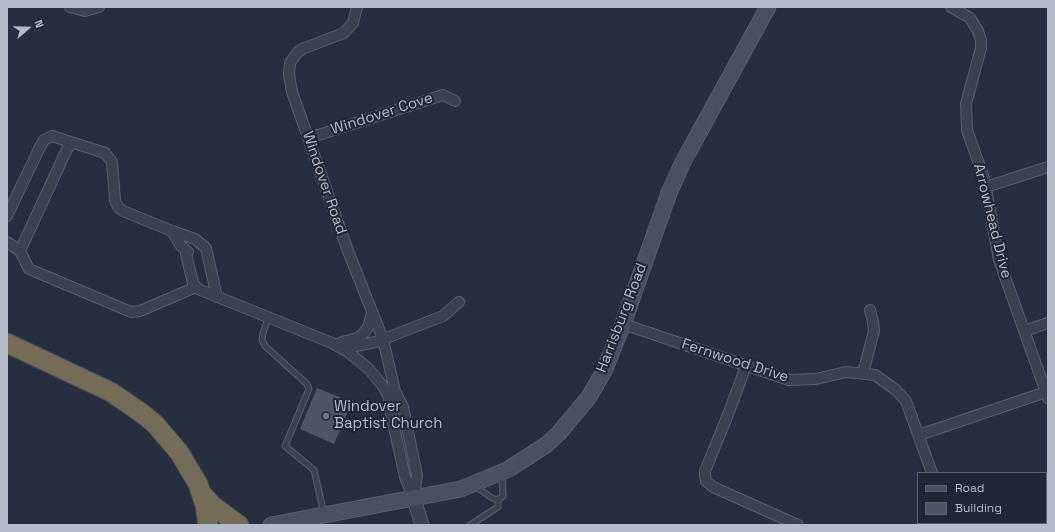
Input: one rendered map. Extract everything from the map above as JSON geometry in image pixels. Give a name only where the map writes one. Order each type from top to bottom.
[{"type":"highway","points":[[7,343],[111,392],[143,414],[165,435],[179,452],[191,471],[202,494],[208,525]]},
{"type":"highway","points":[[202,494],[213,506],[239,525]]},
{"type":"main road","name":"Harrisburg Road","points":[[271,525],[461,489],[502,473],[524,461],[546,445],[576,415],[604,371],[623,324],[669,193],[683,162],[768,7]]},
{"type":"street","points":[[70,7],[85,11],[99,7]]},
{"type":"street","name":"Windover Road","points":[[357,7],[353,23],[344,33],[297,53],[290,63],[290,86],[356,273],[383,339],[395,391],[403,407],[417,475],[414,499]]},
{"type":"street","name":"Arrowhead Drive","points":[[952,7],[970,18],[978,31],[981,40],[981,48],[966,104],[965,117],[967,130],[986,188],[999,260],[1047,395]]},
{"type":"street","name":"Windover Cove","points":[[309,138],[443,95],[455,101]]},
{"type":"street","points":[[7,216],[44,140],[52,136],[105,153],[112,162],[115,200],[118,207],[123,211],[200,242],[206,248],[208,253],[217,297]]},
{"type":"street","points":[[20,250],[68,147],[74,143]]},
{"type":"street","points":[[986,188],[1048,166]]},
{"type":"street","points":[[172,231],[181,246],[188,252]]},
{"type":"street","points":[[7,242],[20,250],[24,262],[32,271],[131,312],[140,311],[196,287]]},
{"type":"street","points":[[200,242],[186,254],[191,276],[196,287],[268,318],[335,344],[368,368],[382,385],[388,397],[390,409]]},
{"type":"street","points":[[335,344],[356,346],[383,339],[443,316],[459,302]]},
{"type":"street","points":[[863,373],[874,331],[870,310]]},
{"type":"street","points":[[335,344],[358,338],[368,327],[372,313]]},
{"type":"street","points":[[1024,331],[1048,323]]},
{"type":"street","name":"Fernwood Drive","points":[[623,324],[789,380],[816,379],[846,372],[874,375],[886,382],[902,396],[910,411],[932,472]]},
{"type":"street","points":[[746,366],[729,412],[704,471],[706,481],[713,487],[798,525]]},
{"type":"street","name":"Windover Road","points":[[395,391],[390,409],[405,477],[422,525]]},
{"type":"street","points":[[918,435],[1047,395]]},
{"type":"lane","points":[[268,318],[262,340],[265,346],[307,384],[309,388],[285,446],[314,470],[325,515]]},
{"type":"lane","points":[[470,525],[498,507],[498,500],[502,496],[502,473]]},
{"type":"lane","points":[[472,485],[492,498],[498,500]]},
{"type":"building","name":"Windover Baptist Church","points":[[317,388],[352,402],[334,444],[300,429]]},
{"type":"place","name":"Windover Baptist Church","points":[[326,416]]}]
